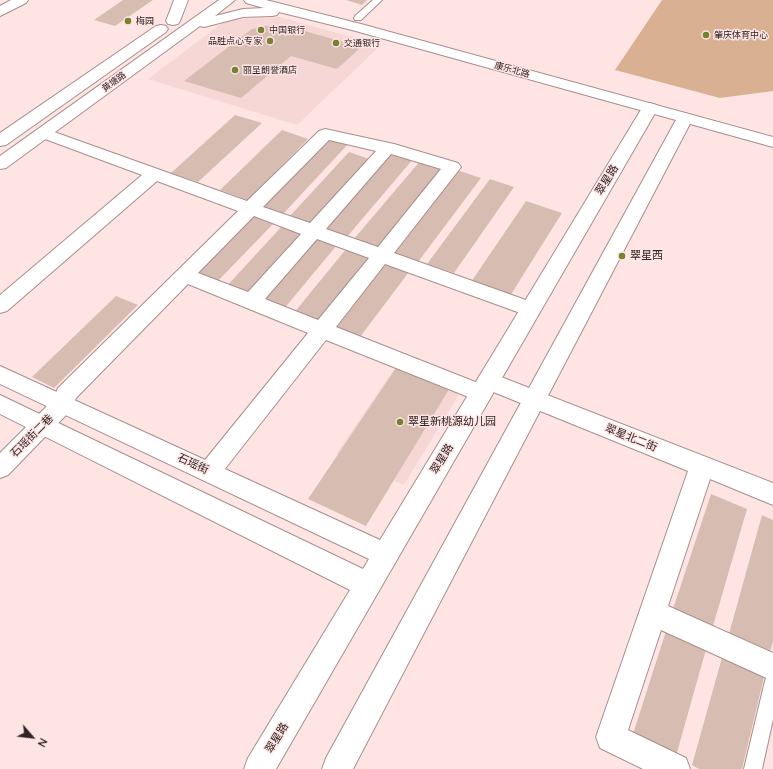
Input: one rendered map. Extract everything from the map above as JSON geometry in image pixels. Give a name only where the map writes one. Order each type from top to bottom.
[{"type":"street","points":[[0,12],[21,0]]},
{"type":"street","name":"黄塘路","points":[[0,164],[228,0]]},
{"type":"street","name":"康乐北路","points":[[261,1],[299,4],[358,18],[650,108],[773,142]]},
{"type":"street","name":"黄塘路","points":[[0,141],[174,21],[186,4]]},
{"type":"street","points":[[190,27],[243,13],[299,4]]},
{"type":"street","name":"康乐北路","points":[[299,4],[356,27],[773,130]]},
{"type":"street","name":"翠星路","points":[[259,769],[650,108]]},
{"type":"street","points":[[337,769],[685,118]]},
{"type":"street","points":[[43,133],[530,309]]},
{"type":"street","name":"石瑶街二巷","points":[[0,468],[63,404],[66,394],[325,134],[388,148]]},
{"type":"street","points":[[209,472],[452,167],[388,148],[251,302]]},
{"type":"street","points":[[0,306],[154,174]]},
{"type":"street","name":"翠星北二街","points":[[184,275],[322,330],[484,387],[535,400],[773,494]]},
{"type":"street","name":"石瑶街","points":[[0,374],[386,555]]},
{"type":"street","points":[[0,404],[368,585]]},
{"type":"street","points":[[676,769],[611,737],[702,466]]},
{"type":"street","points":[[653,613],[773,667]]},
{"type":"lane","points":[[358,18],[378,0]]},
{"type":"lane","points":[[753,769],[773,681]]},
{"type":"shaded area","name":"肇庆体育中心","points":[[662,0],[773,0],[773,91],[720,98],[615,70]]},
{"type":"shaded area","points":[[279,17],[381,45],[297,125],[148,79],[226,20]]},
{"type":"shaded area","name":"翠星新桃源幼儿园","points":[[397,365],[461,391],[404,485],[336,454]]},
{"type":"building","points":[[123,0],[153,0],[115,26],[94,20]]},
{"type":"building","points":[[346,0],[367,0],[362,5]]},
{"type":"building","points":[[271,25],[287,26],[361,47],[337,69],[291,56],[241,98],[184,81],[252,29]]},
{"type":"building","points":[[235,115],[262,123],[198,182],[171,173]]},
{"type":"building","points":[[282,130],[308,139],[248,200],[220,190]]},
{"type":"building","points":[[327,135],[350,142],[283,214],[258,205]]},
{"type":"building","points":[[391,151],[414,158],[346,238],[321,230]]},
{"type":"building","points":[[349,152],[372,160],[314,225],[290,216]]},
{"type":"building","points":[[421,160],[444,167],[378,249],[353,240]]},
{"type":"building","points":[[457,170],[481,178],[418,262],[392,253]]},
{"type":"building","points":[[490,179],[514,187],[454,273],[427,264]]},
{"type":"building","points":[[526,201],[562,213],[510,296],[471,282]]},
{"type":"building","points":[[251,213],[275,222],[215,284],[189,274]]},
{"type":"building","points":[[282,226],[305,234],[249,297],[225,288]]},
{"type":"building","points":[[313,237],[337,245],[283,310],[258,300]]},
{"type":"building","points":[[347,248],[374,258],[320,325],[293,314]]},
{"type":"building","points":[[384,262],[409,272],[357,341],[330,330]]},
{"type":"building","points":[[116,296],[138,305],[54,388],[32,377]]},
{"type":"building","name":"翠星新桃源幼儿园","points":[[398,365],[451,386],[366,526],[308,499]]},
{"type":"building","points":[[711,494],[747,509],[711,633],[671,615]]},
{"type":"building","points":[[762,515],[773,520],[773,641],[768,660],[727,641]]},
{"type":"building","points":[[667,628],[707,646],[676,756],[633,734]]},
{"type":"building","points":[[723,654],[765,673],[742,769],[699,769],[692,765]]},
{"type":"place","name":"梅园","points":[[128,21]]},
{"type":"place","name":"中国银行","points":[[261,30]]},
{"type":"place","name":"肇庆体育中心","points":[[706,35]]},
{"type":"place","name":"品胜点心专家","points":[[270,41]]},
{"type":"place","name":"交通银行","points":[[336,43]]},
{"type":"place","name":"丽呈朗誉酒店","points":[[235,70]]},
{"type":"place","name":"翠星西","points":[[622,256]]},
{"type":"place","name":"翠星新桃源幼儿园","points":[[400,422]]}]
